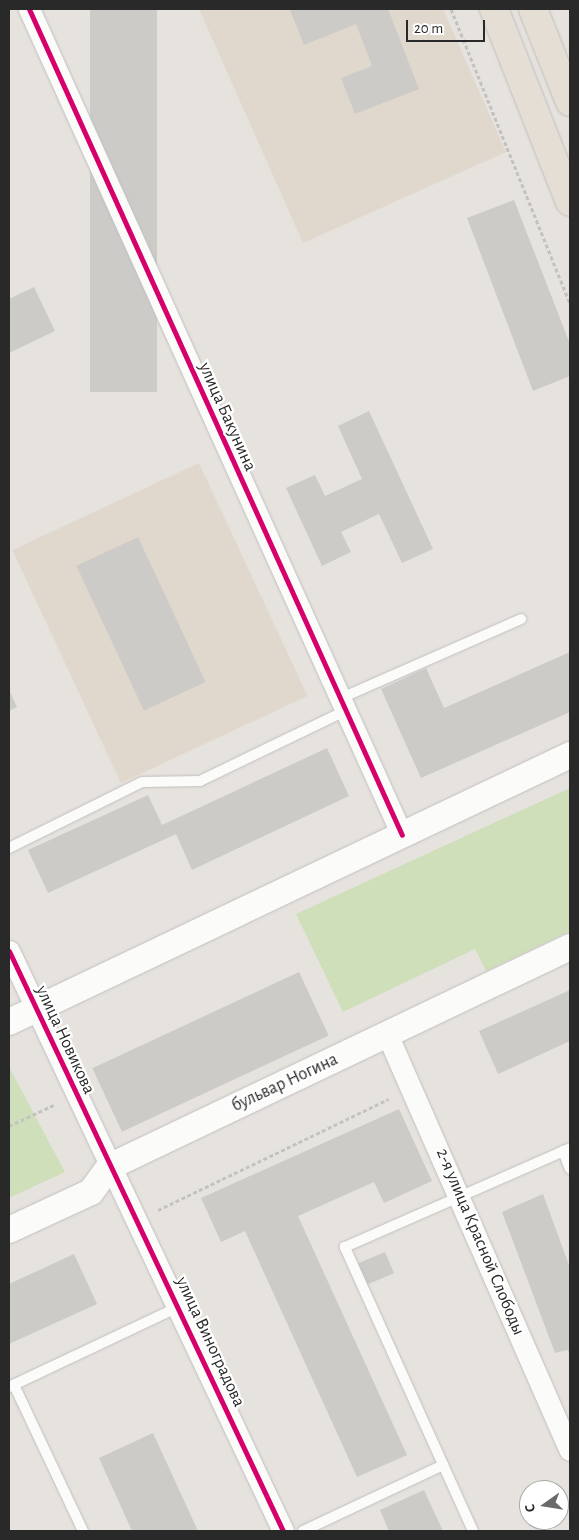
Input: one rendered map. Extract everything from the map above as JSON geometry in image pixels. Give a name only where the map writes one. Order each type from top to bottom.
[{"type":"main road","points":[[494,9],[570,202]]},
{"type":"main road","points":[[533,9],[570,102]]},
{"type":"street","name":"улица Бакунина","points":[[29,9],[402,836]]},
{"type":"street","points":[[9,1022],[570,755]]},
{"type":"street","name":"бульвар Ногина","points":[[9,1230],[91,1192],[109,1167],[570,947]]},
{"type":"street","name":"улица Новикова","points":[[9,951],[109,1167]]},
{"type":"street","name":"2-я улица Красной Слободы","points":[[387,1034],[568,1441]]},
{"type":"street","name":"улица Виноградова","points":[[109,1167],[137,1220],[283,1531]]},
{"type":"lane","points":[[9,848],[142,782],[200,781],[342,705],[521,619]]},
{"type":"lane","points":[[473,1531],[345,1247],[460,1195],[567,1150],[570,1169]]},
{"type":"lane","points":[[82,1531],[11,1386],[178,1307]]},
{"type":"lane","points":[[303,1531],[443,1465]]},
{"type":"path","points":[[451,9],[570,303]]},
{"type":"path","points":[[137,1220],[412,1088]]},
{"type":"path","points":[[9,1126],[75,1094]]},
{"type":"shaded area","points":[[199,9],[443,9],[506,152],[303,243]]},
{"type":"shaded area","points":[[199,463],[308,696],[121,783],[12,550]]},
{"type":"green space","points":[[570,788],[570,931],[486,971],[475,949],[343,1012],[296,914]]},
{"type":"green space","points":[[9,1067],[65,1172],[9,1198]]},
{"type":"building","points":[[90,9],[157,9],[157,392],[90,392]]},
{"type":"building","points":[[388,9],[419,89],[355,114],[341,78],[372,66],[356,24],[304,45],[290,10]]},
{"type":"building","points":[[514,200],[570,344],[570,376],[533,391],[467,218]]},
{"type":"building","points":[[34,287],[55,331],[9,353],[9,299]]},
{"type":"building","points":[[369,411],[433,549],[402,563],[379,514],[341,532],[351,552],[322,566],[286,488],[315,475],[325,496],[362,479],[338,426]]},
{"type":"building","points":[[138,537],[206,682],[144,711],[76,566]]},
{"type":"building","points":[[570,652],[570,712],[421,778],[381,689],[426,668],[444,708]]},
{"type":"building","points":[[9,690],[17,707],[9,711]]},
{"type":"building","points":[[327,748],[349,796],[192,870],[176,834],[48,893],[28,850],[148,795],[162,825]]},
{"type":"building","points":[[299,972],[329,1035],[122,1132],[92,1068]]},
{"type":"building","points":[[570,990],[570,1041],[498,1074],[479,1031]]},
{"type":"building","points":[[399,1109],[432,1181],[384,1203],[374,1182],[298,1216],[407,1455],[357,1477],[245,1231],[221,1242],[201,1198]]},
{"type":"building","points":[[543,1194],[570,1268],[570,1356],[568,1350],[555,1353],[502,1212]]},
{"type":"building","points":[[385,1252],[394,1273],[365,1285],[356,1264]]},
{"type":"building","points":[[74,1254],[97,1304],[9,1344],[9,1284]]},
{"type":"building","points":[[153,1433],[198,1531],[132,1531],[99,1458]]},
{"type":"building","points":[[424,1490],[443,1531],[389,1531],[380,1510]]},
{"type":"cycle path","points":[[29,9],[402,835]]},
{"type":"cycle path","points":[[9,951],[283,1531]]}]
